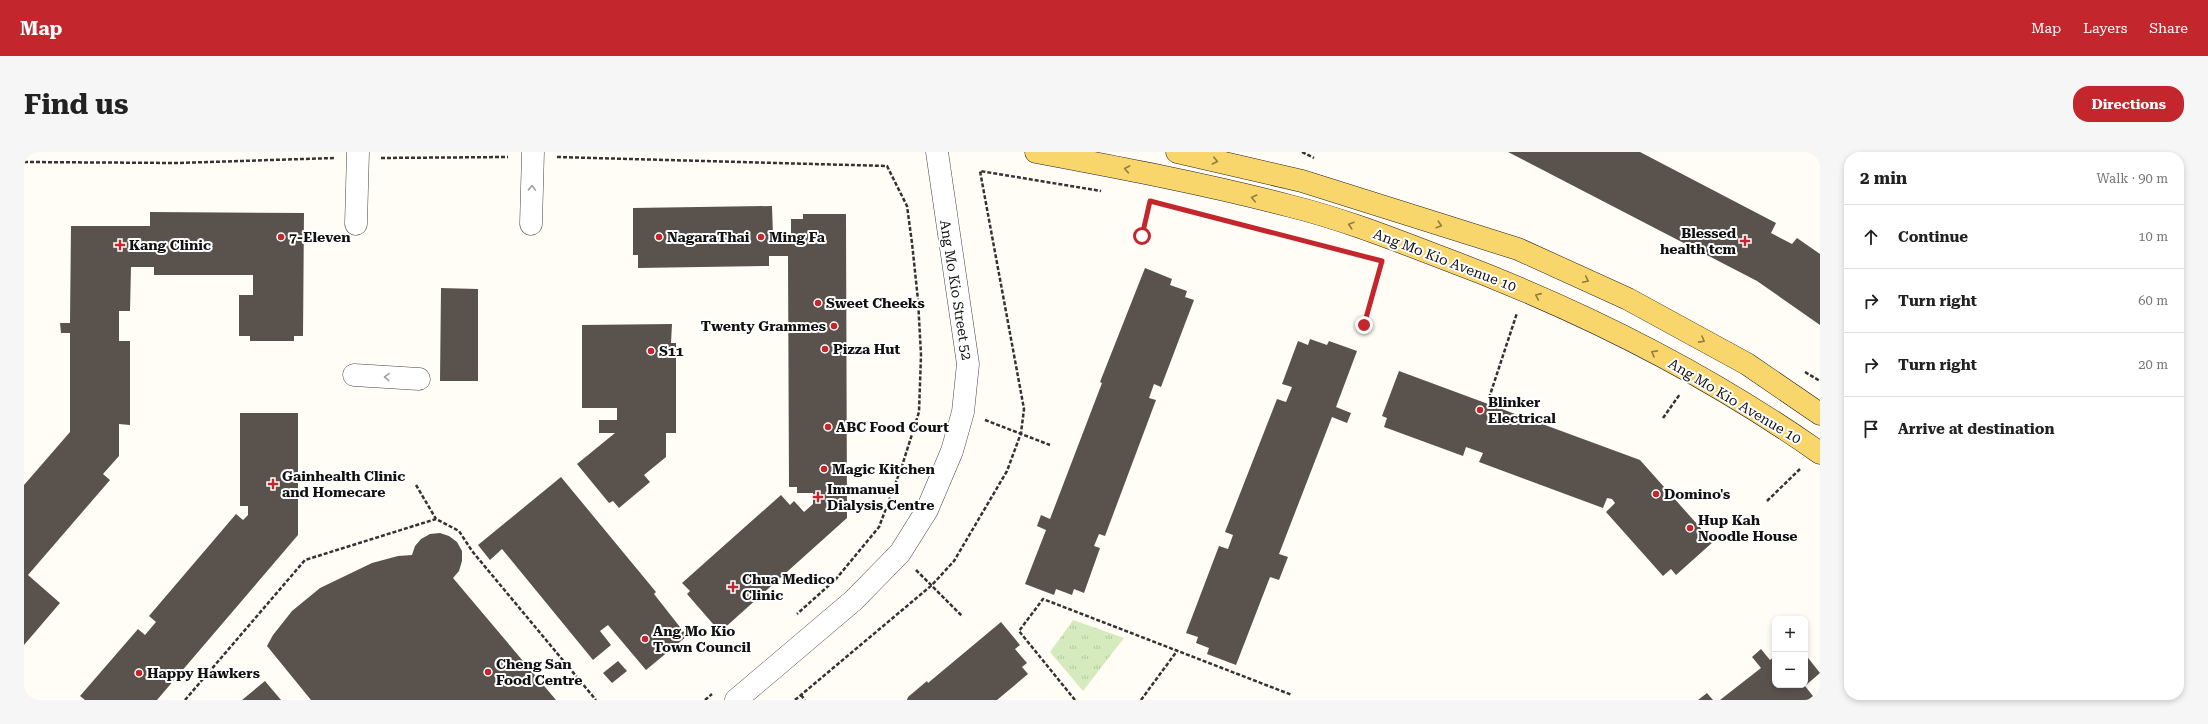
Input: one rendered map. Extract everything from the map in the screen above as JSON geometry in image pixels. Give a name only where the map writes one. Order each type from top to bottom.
[{"type":"main road","name":"Ang Mo Kio Avenue 10","points":[[1036,152],[1140,172],[1292,206],[1394,239],[1504,281],[1612,330],[1728,394],[1785,428],[1820,453]]},
{"type":"main road","name":"Ang Mo Kio Avenue 10","points":[[1178,152],[1302,181],[1518,248],[1628,299],[1747,364],[1820,414]]},
{"type":"street","name":"Ang Mo Kio Street 52","points":[[736,700],[854,600],[900,553],[927,510],[952,451],[963,412],[968,364],[937,152]]},
{"type":"street","points":[[530,224],[533,154]]},
{"type":"street","points":[[356,224],[357,155]]},
{"type":"street","points":[[354,375],[419,379]]},
{"type":"path","points":[[24,162],[178,163],[357,155],[533,154],[887,166],[907,206],[910,228],[918,300],[921,355],[919,412],[902,466],[879,527],[836,579],[793,618]]},
{"type":"path","points":[[980,172],[1103,191]]},
{"type":"path","points":[[1145,199],[1389,263]]},
{"type":"path","points":[[1142,236],[1150,201]]},
{"type":"path","points":[[1364,325],[1382,261]]},
{"type":"path","points":[[1489,398],[1518,308]]},
{"type":"path","points":[[1663,418],[1675,400]]},
{"type":"path","points":[[963,412],[1021,432],[1050,445]]},
{"type":"path","points":[[1767,501],[1802,467],[1796,463]]},
{"type":"path","points":[[416,485],[436,519],[460,531],[472,551],[596,700]]},
{"type":"path","points":[[185,700],[305,560],[436,519]]},
{"type":"path","points":[[932,585],[962,616]]},
{"type":"path","points":[[1075,700],[1019,631],[1043,599],[1292,695]]},
{"type":"path","points":[[1141,700],[1177,651]]},
{"type":"path","points":[[705,700],[716,690]]},
{"type":"path","points":[[801,695],[805,700]]},
{"type":"green space","points":[[1073,620],[1124,638],[1083,691],[1050,652]]},
{"type":"building","points":[[1508,152],[1640,152],[1776,223],[1771,233],[1792,244],[1797,238],[1820,254],[1820,325],[1757,281]]},
{"type":"building","points":[[772,206],[773,236],[791,235],[791,219],[803,219],[803,214],[846,214],[847,518],[720,632],[687,594],[690,591],[682,583],[781,495],[790,505],[794,501],[804,512],[813,504],[813,493],[797,493],[797,487],[789,487],[788,256],[769,256],[769,266],[638,268],[638,255],[633,255],[633,208]]},
{"type":"building","points":[[150,212],[304,213],[303,336],[294,336],[294,341],[250,341],[250,336],[239,336],[239,295],[253,295],[253,275],[154,275],[154,267],[131,267],[130,311],[119,311],[119,341],[130,341],[130,425],[119,424],[119,456],[103,474],[110,480],[28,575],[60,603],[24,645],[24,485],[70,432],[70,333],[61,333],[60,323],[70,323],[71,226],[150,226]]},
{"type":"building","points":[[1145,268],[1172,279],[1170,285],[1187,291],[1185,297],[1194,300],[1161,387],[1154,384],[1149,398],[1156,400],[1105,536],[1099,534],[1094,546],[1100,548],[1084,593],[1074,589],[1072,595],[1056,589],[1054,595],[1025,584],[1046,530],[1037,526],[1041,515],[1050,519],[1102,383],[1100,382]]},
{"type":"building","points":[[441,288],[478,289],[478,381],[440,381]]},
{"type":"building","points":[[672,324],[671,343],[676,343],[676,433],[666,433],[666,457],[644,475],[650,482],[619,508],[613,501],[609,503],[577,464],[615,433],[599,433],[599,420],[617,420],[617,408],[582,408],[582,325]]},
{"type":"building","points":[[1310,339],[1327,345],[1329,341],[1357,351],[1336,407],[1351,413],[1347,423],[1332,417],[1279,554],[1288,557],[1279,580],[1270,577],[1236,665],[1207,654],[1209,648],[1196,643],[1198,637],[1186,633],[1219,546],[1228,549],[1233,535],[1225,532],[1277,399],[1286,402],[1292,387],[1282,384],[1298,341],[1308,345]]},
{"type":"building","points":[[1399,371],[1640,460],[1713,542],[1676,575],[1671,569],[1663,576],[1606,512],[1615,503],[1612,499],[1607,498],[1603,508],[1479,462],[1483,453],[1466,447],[1463,456],[1384,427],[1387,418],[1382,416]]},
{"type":"building","points":[[240,413],[298,413],[298,535],[157,700],[85,700],[80,696],[138,629],[145,635],[156,622],[149,616],[236,514],[243,520],[248,515],[248,506],[240,506]]},
{"type":"building","points":[[561,477],[656,592],[654,594],[687,636],[646,670],[608,625],[600,631],[611,645],[593,660],[502,549],[490,560],[478,545]]},
{"type":"building","points":[[440,533],[449,536],[457,542],[462,551],[462,561],[459,571],[453,578],[556,700],[311,700],[267,646],[273,635],[292,611],[320,588],[372,563],[398,556],[412,555],[415,546],[421,539],[430,534]]},
{"type":"building","points":[[1001,622],[1020,645],[1015,649],[1027,663],[1022,667],[1028,674],[997,700],[907,700],[908,697],[927,681],[928,683]]},
{"type":"building","points":[[1761,649],[1770,660],[1772,658],[1772,688],[1807,688],[1813,696],[1808,700],[1720,700],[1761,668],[1752,657]]},
{"type":"building","points":[[1808,658],[1820,673],[1808,683]]},
{"type":"building","points":[[618,661],[627,671],[612,683],[603,673]]},
{"type":"building","points":[[265,681],[281,700],[242,700]]},
{"type":"building","points":[[1707,693],[1713,700],[1698,700]]},
{"type":"place","name":"7-Eleven","points":[[281,237]]},
{"type":"place","name":"NagaraThai","points":[[659,237]]},
{"type":"place","name":"Ming Fa","points":[[761,237]]},
{"type":"place","name":"Blessed health tcm","points":[[1745,241]]},
{"type":"place","name":"Kang Clinic","points":[[120,245]]},
{"type":"place","name":"Sweet Cheeks","points":[[818,303]]},
{"type":"place","name":"Twenty Grammes","points":[[834,326]]},
{"type":"place","name":"Pizza Hut","points":[[825,349]]},
{"type":"place","name":"S11","points":[[651,351]]},
{"type":"place","name":"Blinker Electrical","points":[[1480,410]]},
{"type":"place","name":"ABC Food Court","points":[[828,427]]},
{"type":"place","name":"Magic Kitchen","points":[[824,469]]},
{"type":"place","name":"Gainhealth Clinic and Homecare","points":[[273,484]]},
{"type":"place","name":"Domino's","points":[[1656,494]]},
{"type":"place","name":"Immanuel Dialysis Centre","points":[[818,497]]},
{"type":"place","name":"Hup Kah Noodle House","points":[[1690,528]]},
{"type":"place","name":"Chua Medico Clinic","points":[[733,587]]},
{"type":"place","name":"Ang Mo Kio Town Council","points":[[645,639]]},
{"type":"place","name":"Cheng San Food Centre","points":[[488,672]]},
{"type":"place","name":"Happy Hawkers","points":[[139,673]]},
{"type":"route","points":[[1142,236],[1150,201],[1382,261],[1364,325]]}]
